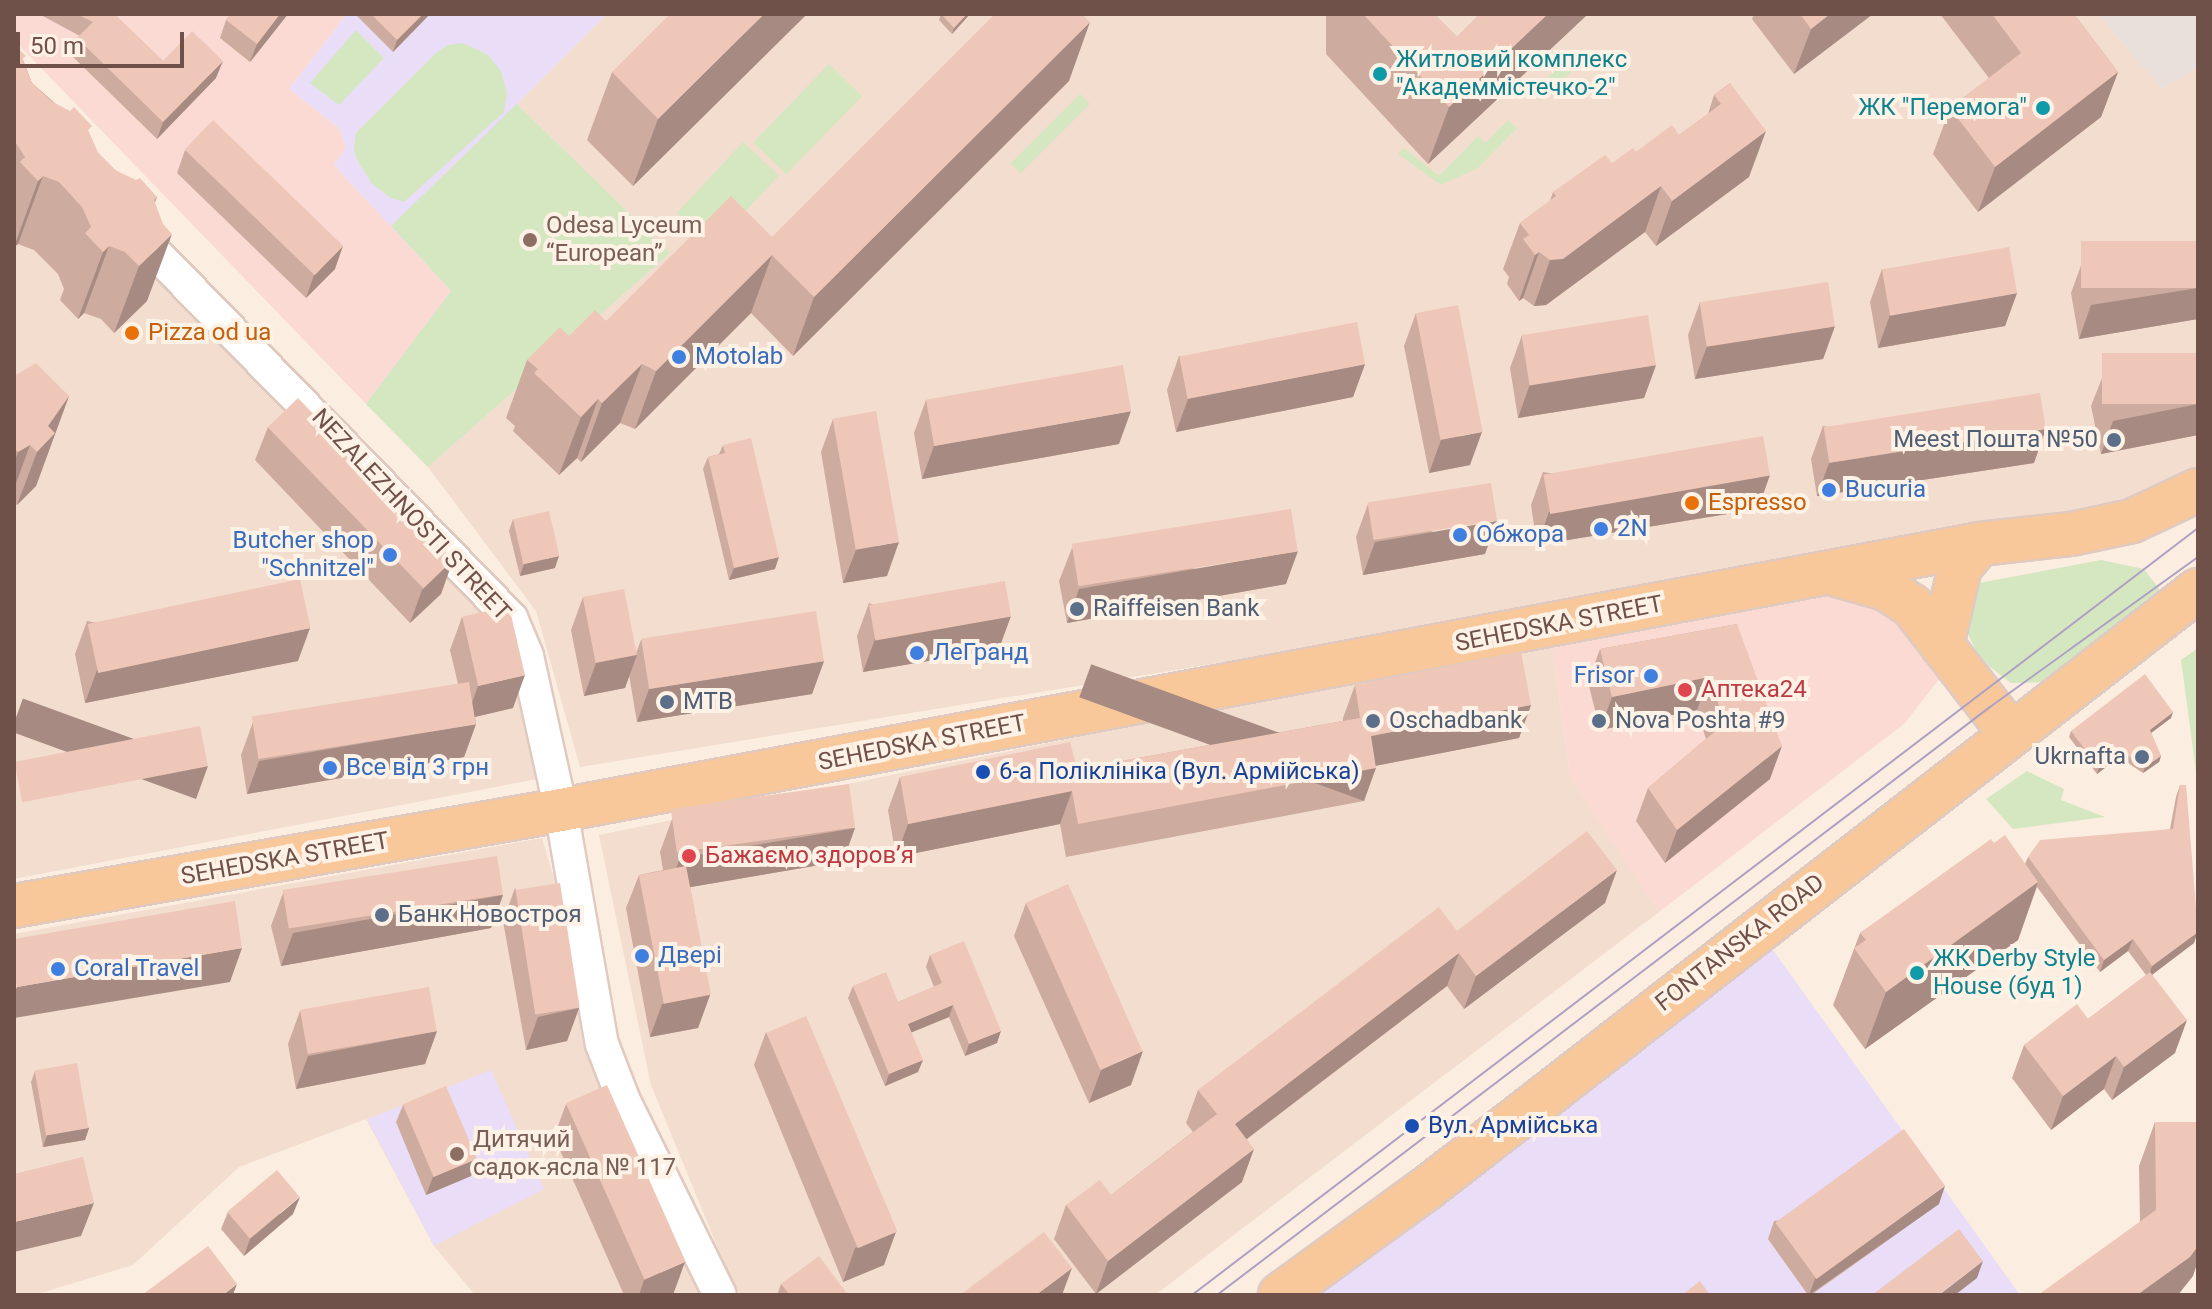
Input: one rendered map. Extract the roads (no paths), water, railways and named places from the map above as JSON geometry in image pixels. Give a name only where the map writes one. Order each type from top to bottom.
[{"type":"main road","name":"SEHEDSKA STREET","points":[[14,906],[561,810],[1979,544],[2071,534],[2132,521],[2198,490]]},
{"type":"main road","points":[[1942,645],[1960,567],[1979,544]]},
{"type":"main road","name":"SEHEDSKA STREET","points":[[1829,573],[1886,589],[1912,606],[2010,733]]},
{"type":"main road","name":"FONTANSKA ROAD","points":[[1280,1295],[1426,1189],[2198,590]]},
{"type":"street","name":"NEZALEZHNOSTI STREET","points":[[110,207],[511,618],[527,656],[561,810],[602,1044],[624,1101],[720,1295]]},
{"type":"tram line","points":[[1192,1295],[2198,528]]},
{"type":"tram line","points":[[1217,1295],[1990,707],[2198,557]]},
{"type":"place","name":"Житловий комплекс \"Академмістечко-2\"","points":[[1380,74]]},
{"type":"place","name":"ЖК \"Перемога\"","points":[[2043,108]]},
{"type":"place","name":"Odesa Lyceum “European”","points":[[530,240]]},
{"type":"place","name":"Pizza od ua","points":[[132,333]]},
{"type":"place","name":"Motolab","points":[[679,357]]},
{"type":"place","name":"Meest Пошта №50","points":[[2114,440]]},
{"type":"place","name":"Bucuria","points":[[1829,490]]},
{"type":"place","name":"Espresso","points":[[1692,503]]},
{"type":"place","name":"2N","points":[[1601,529]]},
{"type":"place","name":"Обжора","points":[[1460,535]]},
{"type":"place","name":"Butcher shop \"Schnitzel\"","points":[[390,555]]},
{"type":"place","name":"Raiffeisen Bank","points":[[1077,609]]},
{"type":"place","name":"ЛеГранд","points":[[917,653]]},
{"type":"place","name":"Frisor","points":[[1651,676]]},
{"type":"place","name":"Аптека24","points":[[1685,690]]},
{"type":"place","name":"МТВ","points":[[667,702]]},
{"type":"place","name":"Oschadbank","points":[[1373,721]]},
{"type":"place","name":"Nova Poshta #9","points":[[1599,721]]},
{"type":"place","name":"Ukrnafta","points":[[2142,757]]},
{"type":"place","name":"Все від 3 грн","points":[[330,768]]},
{"type":"place","name":"6-а Поліклініка (Вул. Армійська)","points":[[983,772]]},
{"type":"place","name":"Бажаємо здоровʼя","points":[[689,856]]},
{"type":"place","name":"Банк Новостроя","points":[[382,915]]},
{"type":"place","name":"Двері","points":[[642,956]]},
{"type":"place","name":"Coral Travel","points":[[58,969]]},
{"type":"place","name":"ЖК Derby Style House (буд 1)","points":[[1917,973]]},
{"type":"place","name":"Вул. Армійська","points":[[1412,1126]]},
{"type":"place","name":"Дитячий садок-ясла № 117","points":[[457,1154]]}]
